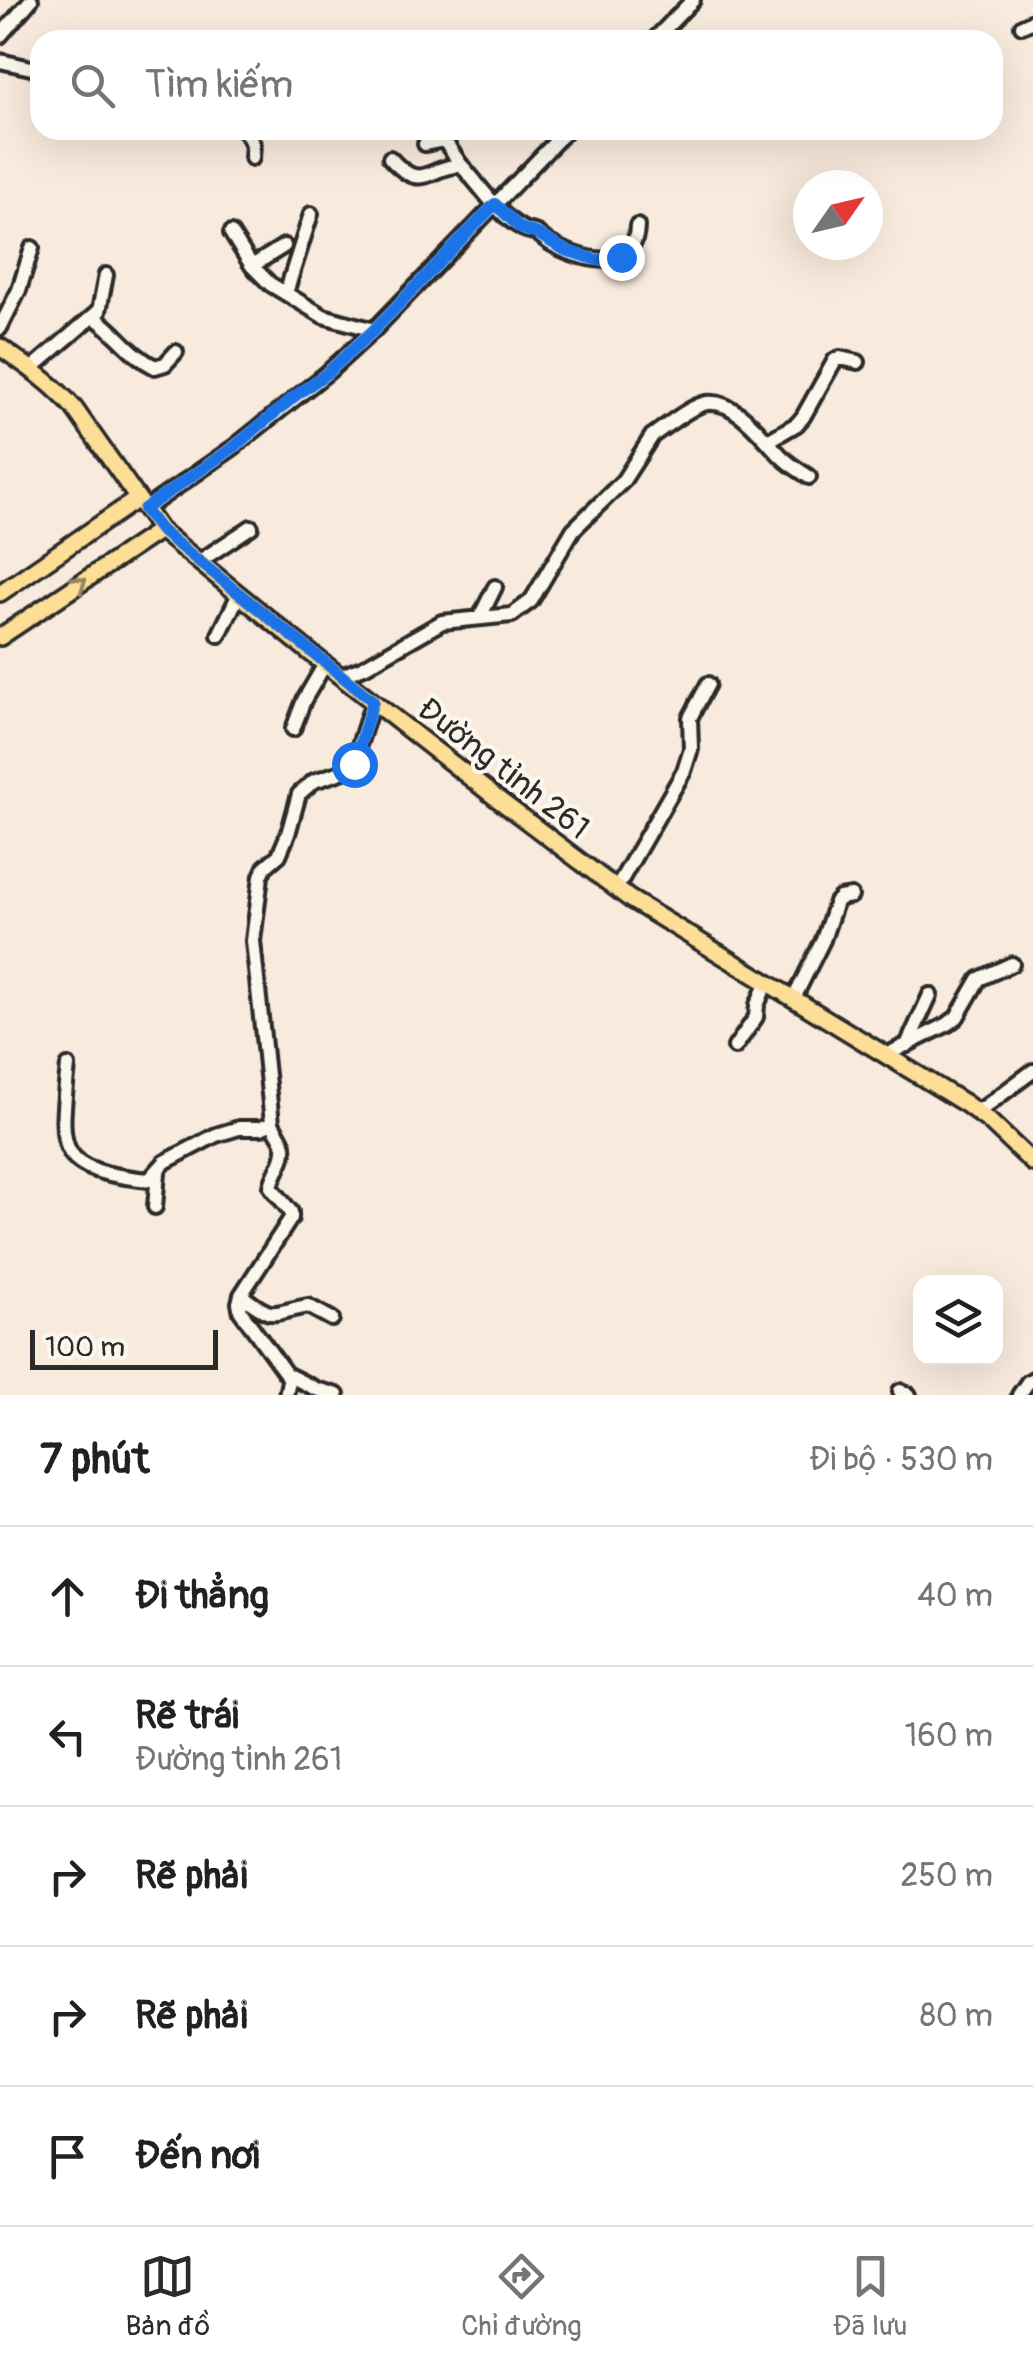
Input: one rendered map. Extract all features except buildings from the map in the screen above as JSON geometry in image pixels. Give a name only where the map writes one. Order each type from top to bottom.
[{"type":"main road","name":"Đường tỉnh 261","points":[[0,347],[31,368],[74,408],[160,530],[325,664],[616,889],[978,1112],[1033,1164]]},
{"type":"main road","points":[[0,593],[141,504]]},
{"type":"main road","points":[[0,637],[160,530]]},
{"type":"street","points":[[0,36],[31,0]]},
{"type":"street","points":[[664,30],[693,0]]},
{"type":"street","points":[[0,60],[30,68]]},
{"type":"street","points":[[250,140],[252,158]]},
{"type":"street","points":[[425,144],[444,140],[461,165],[520,228],[565,250],[597,260],[615,258],[626,254],[636,238],[637,226]]},
{"type":"street","points":[[141,504],[257,429],[327,373],[374,330],[557,140]]},
{"type":"street","points":[[390,158],[414,177],[461,165]]},
{"type":"street","points":[[286,293],[311,214]]},
{"type":"street","points":[[231,233],[252,266],[270,284],[323,316],[374,330]]},
{"type":"street","points":[[252,266],[284,246]]},
{"type":"street","points":[[0,328],[19,290],[32,248]]},
{"type":"street","points":[[31,368],[99,311],[106,276]]},
{"type":"street","points":[[94,317],[112,328],[128,349],[155,367],[165,364],[176,352]]},
{"type":"street","points":[[768,441],[804,417],[835,360],[858,362]]},
{"type":"street","points":[[341,676],[442,622],[512,615],[523,609],[574,530],[623,481],[646,442],[700,405],[719,404],[749,420],[781,456],[810,478]]},
{"type":"street","points":[[200,561],[251,527]]},
{"type":"street","points":[[480,617],[495,587]]},
{"type":"street","points":[[219,635],[239,594]]},
{"type":"street","points":[[293,728],[325,664]]},
{"type":"street","points":[[616,889],[684,772],[691,749],[690,718],[708,684]]},
{"type":"street","points":[[336,1395],[290,1376],[280,1367],[241,1312],[239,1303],[292,1212],[271,1187],[284,1147],[272,1122],[253,940],[261,876],[279,854],[299,794],[305,787],[354,764],[373,701]]},
{"type":"street","points":[[794,998],[823,940],[836,902],[851,896]]},
{"type":"street","points":[[886,1054],[948,1024],[957,1017],[979,979],[1012,964]]},
{"type":"street","points":[[735,1047],[756,1017],[766,982]]},
{"type":"street","points":[[907,1044],[930,996]]},
{"type":"street","points":[[68,1066],[64,1140],[70,1154],[87,1167],[149,1180],[165,1162],[216,1135],[238,1128],[261,1128],[272,1122]]},
{"type":"street","points":[[978,1112],[1033,1071]]},
{"type":"street","points":[[154,1207],[158,1172]]},
{"type":"street","points":[[241,1295],[270,1315],[308,1306],[332,1319]]},
{"type":"street","points":[[286,1395],[290,1376]]},
{"type":"street","points":[[1019,1395],[1033,1379]]},
{"type":"route","points":[[354,764],[373,701],[160,530],[144,509],[234,447],[327,373],[374,330],[495,204],[520,228],[565,250],[597,260],[621,257]]}]
